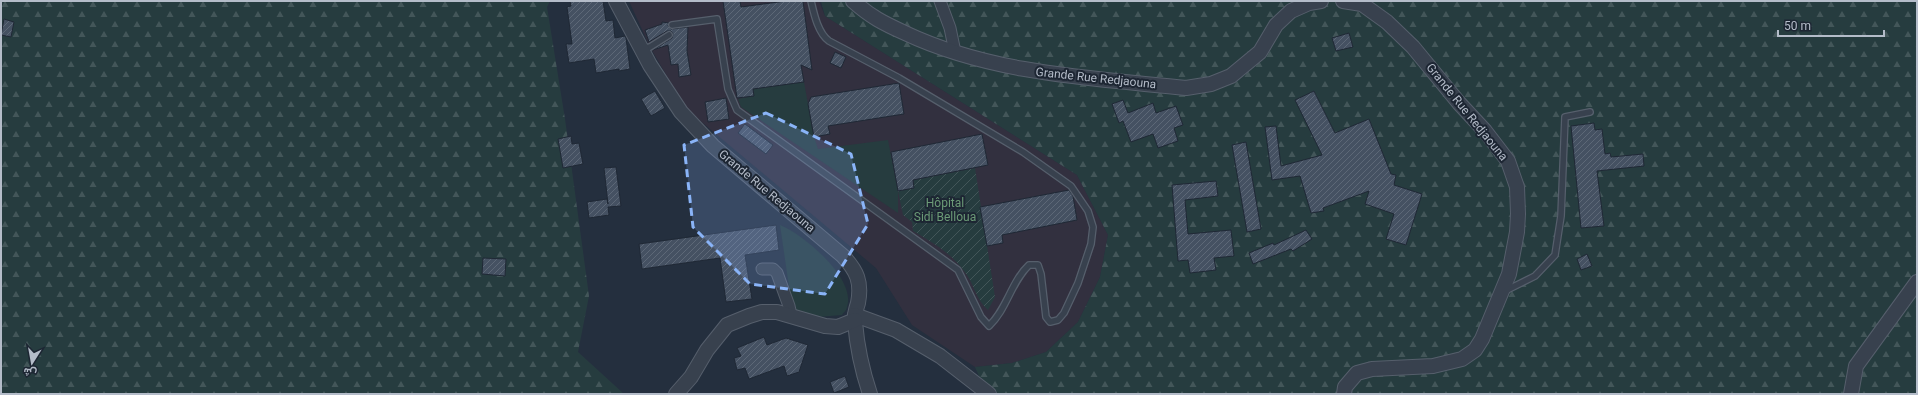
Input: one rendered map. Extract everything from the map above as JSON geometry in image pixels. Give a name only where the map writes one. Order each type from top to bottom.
[{"type":"street","name":"Grande Rue Redjaouna","points":[[616,1],[642,49],[681,112],[713,146],[843,256],[853,267],[858,278],[858,301],[855,318],[862,369],[870,394]]},
{"type":"street","name":"Grande Rue Redjaouna","points":[[853,1],[869,15],[928,44],[983,60],[1034,71],[1186,88],[1205,85],[1231,76],[1260,52],[1276,26],[1291,11],[1321,1]]},
{"type":"street","points":[[940,1],[950,28],[955,52]]},
{"type":"street","name":"Grande Rue Redjaouna","points":[[1344,1],[1362,4],[1387,22],[1413,47],[1459,103],[1485,131],[1508,161],[1517,187],[1517,232],[1509,274],[1482,339],[1474,350],[1462,359],[1433,366],[1372,369],[1357,373],[1345,387],[1344,394]]},
{"type":"street","points":[[762,269],[773,269],[777,273],[791,315]]},
{"type":"street","points":[[1851,394],[1856,366],[1917,282]]},
{"type":"street","points":[[676,394],[692,376],[707,350],[727,325],[762,312],[777,312],[825,326],[838,327],[855,318],[902,334],[940,356],[989,394]]},
{"type":"lane","points":[[672,25],[717,19],[728,89],[737,110],[958,270],[981,317],[989,326],[998,318],[1021,273],[1029,265],[1038,265],[1041,274],[1046,317],[1050,322],[1058,320],[1078,283],[1091,244],[1093,227],[1088,210],[1071,186],[1024,152],[899,78],[824,38],[815,17],[811,1]]},
{"type":"lane","points":[[642,49],[670,35]]},
{"type":"lane","points":[[1502,293],[1535,276],[1555,255],[1562,216],[1565,117],[1590,112]]},
{"type":"highlighted area","points":[[766,113],[851,154],[868,224],[825,294],[750,284],[693,227],[684,145]]},
{"type":"shaded area","points":[[629,1],[819,1],[825,16],[1077,175],[1108,235],[1100,277],[1078,322],[1046,352],[1012,363],[975,367],[912,325],[876,268],[686,109],[650,47]]},
{"type":"green space","points":[[1,1],[550,1],[547,7],[565,119],[589,296],[578,352],[624,394],[1,394]]},
{"type":"green space","points":[[821,1],[1917,1],[1917,394],[999,394],[979,376],[975,367],[1012,363],[1046,352],[1078,322],[1100,277],[1108,235],[1077,175],[825,16]]},
{"type":"green space","points":[[804,82],[814,137],[818,149],[888,140],[898,191],[898,213],[741,107],[738,99],[753,96],[753,89]]},
{"type":"green space","name":"Hôpital Sidi Belloua","points":[[975,168],[995,297],[988,310],[959,265],[941,248],[913,231],[912,222],[903,215],[898,191],[914,188],[913,180]]},
{"type":"green space","points":[[780,225],[802,238],[826,259],[836,271],[844,284],[848,296],[847,308],[842,315],[818,317],[794,311]]},
{"type":"building","points":[[570,1],[603,1],[606,21],[613,20],[615,38],[625,36],[626,38],[630,69],[619,71],[619,69],[596,73],[594,59],[569,63],[566,44],[572,44],[567,7],[571,6]]},
{"type":"building","points":[[723,1],[740,1],[741,7],[786,1],[803,1],[812,70],[801,65],[804,82],[753,89],[754,96],[737,98]]},
{"type":"building","points":[[4,19],[14,22],[11,37],[1,35]]},
{"type":"building","points":[[662,22],[669,23],[668,26],[671,29],[688,27],[687,51],[691,75],[679,77],[678,64],[671,65],[668,45],[653,50],[672,38],[673,34],[671,31],[667,31],[649,42],[645,30],[662,24]]},
{"type":"building","points":[[1349,33],[1353,47],[1336,51],[1332,38]]},
{"type":"building","points":[[835,52],[846,57],[841,68],[830,63]]},
{"type":"building","points":[[899,83],[904,114],[828,126],[830,134],[814,137],[808,104],[811,97]]},
{"type":"building","points":[[655,91],[665,108],[651,116],[641,99]]},
{"type":"building","points":[[1314,91],[1335,133],[1369,119],[1391,174],[1396,175],[1394,185],[1422,194],[1406,245],[1386,239],[1394,214],[1365,204],[1369,191],[1323,208],[1324,211],[1311,213],[1300,176],[1272,180],[1265,127],[1276,126],[1281,166],[1322,155],[1295,100]]},
{"type":"building","points":[[726,98],[729,119],[708,122],[705,102]]},
{"type":"building","points":[[1123,100],[1128,113],[1153,103],[1156,113],[1176,106],[1183,125],[1174,128],[1178,141],[1158,148],[1153,134],[1131,142],[1123,121],[1119,123],[1112,104]]},
{"type":"building","points":[[1594,123],[1595,130],[1602,129],[1605,154],[1610,153],[1611,157],[1643,154],[1644,166],[1597,171],[1604,226],[1581,228],[1571,126]]},
{"type":"building","points":[[745,124],[773,145],[766,154],[738,133]]},
{"type":"building","points":[[982,134],[988,165],[913,180],[914,188],[898,191],[891,152]]},
{"type":"building","points":[[571,136],[572,144],[579,143],[583,164],[563,168],[558,139]]},
{"type":"building","points":[[1246,142],[1261,229],[1247,232],[1232,145]]},
{"type":"building","points":[[616,167],[621,206],[608,207],[609,215],[589,218],[587,202],[607,199],[608,204],[604,168]]},
{"type":"building","points":[[1216,181],[1218,196],[1185,200],[1188,234],[1231,230],[1234,256],[1214,258],[1216,270],[1190,273],[1188,260],[1178,261],[1172,185]]},
{"type":"building","points":[[1069,190],[1073,196],[1077,220],[1002,235],[1003,243],[987,246],[980,207]]},
{"type":"building","points":[[776,225],[779,250],[745,255],[752,299],[726,302],[720,258],[642,269],[639,244]]},
{"type":"building","points":[[1306,230],[1312,239],[1293,251],[1291,249],[1253,264],[1249,253],[1273,243],[1274,245]]},
{"type":"building","points":[[1587,254],[1592,266],[1581,270],[1577,259]]},
{"type":"building","points":[[483,258],[506,259],[505,276],[482,274]]},
{"type":"building","points":[[764,337],[767,345],[786,338],[808,345],[799,372],[787,376],[784,366],[749,379],[745,368],[737,370],[734,358],[741,356],[737,348]]},
{"type":"building","points":[[845,376],[849,387],[834,393],[830,382]]}]
